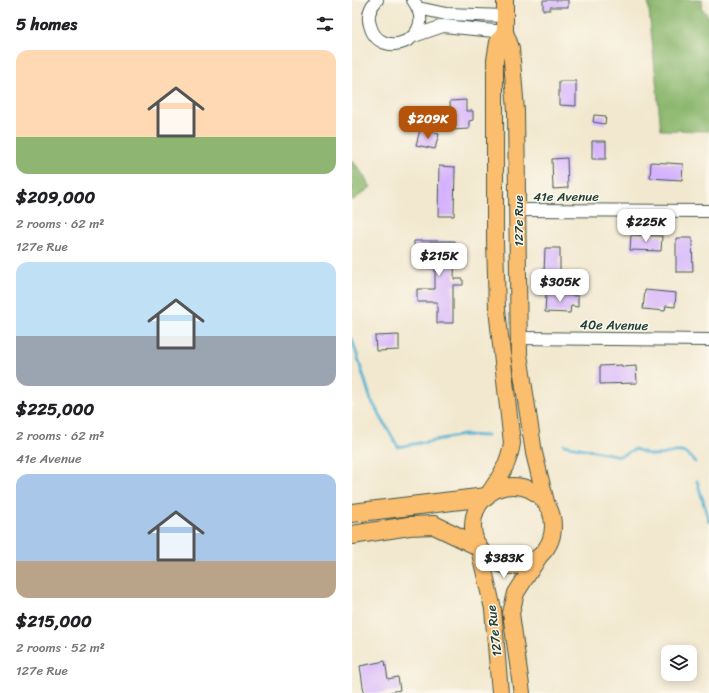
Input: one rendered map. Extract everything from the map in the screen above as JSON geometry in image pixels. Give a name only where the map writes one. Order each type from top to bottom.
[{"type":"highway","points":[[352,513],[486,496]]},
{"type":"highway","points":[[352,535],[409,526],[434,526],[444,528],[478,546]]},
{"type":"main road","name":"127e Rue","points":[[505,0],[505,32],[511,48],[514,74],[518,210],[518,338],[522,378],[534,452],[547,506]]},
{"type":"main road","name":"127e Rue","points":[[486,496],[505,469],[510,456],[512,443],[497,309],[495,242],[495,60],[498,42],[505,32]]},
{"type":"main road","points":[[508,486],[519,486],[540,496],[547,506],[552,516],[553,527],[551,537],[541,555],[525,564],[508,566],[491,560],[478,546],[474,537],[473,520],[476,511],[486,496],[496,490],[508,486]]},
{"type":"main road","name":"127e Rue","points":[[478,546],[493,609],[500,693]]},
{"type":"main road","name":"127e Rue","points":[[522,693],[511,613],[516,593],[541,555]]},
{"type":"street","points":[[373,3],[368,20],[371,30],[381,41],[396,45],[406,42],[414,36],[443,26],[505,32]]},
{"type":"street","points":[[416,4],[446,14],[505,16]]},
{"type":"street","points":[[414,36],[419,28],[421,18],[416,4]]},
{"type":"street","name":"41e Avenue","points":[[518,210],[709,211]]},
{"type":"street","name":"40e Avenue","points":[[518,338],[709,340]]},
{"type":"green space","points":[[648,0],[702,0],[701,8],[709,17],[709,131],[661,130]]},
{"type":"green space","points":[[352,161],[358,167],[371,187],[352,201]]},
{"type":"building","points":[[543,0],[568,0],[568,7],[550,7],[550,10],[543,10]]},
{"type":"building","points":[[559,81],[576,81],[576,106],[559,105]]},
{"type":"building","points":[[466,100],[466,111],[473,111],[473,120],[469,121],[469,129],[451,130],[450,101]]},
{"type":"building","points":[[594,115],[606,116],[605,124],[593,122]]},
{"type":"building","points":[[420,130],[439,134],[435,149],[416,145]]},
{"type":"building","points":[[592,141],[606,141],[606,159],[592,159]]},
{"type":"building","points":[[567,158],[568,188],[553,189],[552,159]]},
{"type":"building","points":[[651,162],[683,164],[682,180],[650,178]]},
{"type":"building","points":[[439,166],[455,167],[454,216],[438,216]]},
{"type":"building","points":[[631,235],[662,236],[661,251],[630,250]]},
{"type":"building","points":[[676,238],[692,238],[693,272],[676,272]]},
{"type":"building","points":[[414,241],[455,241],[454,279],[463,279],[463,285],[453,285],[453,323],[437,323],[437,302],[417,302],[417,289],[435,289],[435,268],[424,268],[424,254],[414,254]]},
{"type":"building","points":[[545,248],[560,248],[560,273],[544,273]]},
{"type":"building","points":[[571,276],[586,277],[586,288],[571,287]]},
{"type":"building","points":[[645,290],[676,293],[675,307],[666,306],[665,311],[643,309]]},
{"type":"building","points":[[546,294],[578,296],[578,307],[571,306],[570,313],[545,312]]},
{"type":"building","points":[[399,335],[399,350],[376,351],[375,336]]},
{"type":"building","points":[[622,365],[622,367],[636,366],[637,383],[600,384],[600,366]]},
{"type":"building","points":[[385,661],[388,679],[398,677],[400,690],[385,693],[364,693],[360,666]]},
{"type":"waterway","points":[[352,339],[371,400],[398,447],[463,435],[487,436]]},
{"type":"waterway","points":[[564,445],[620,456],[635,449],[654,455],[680,452],[690,456],[695,462]]},
{"type":"waterway","points":[[697,481],[709,521]]}]
